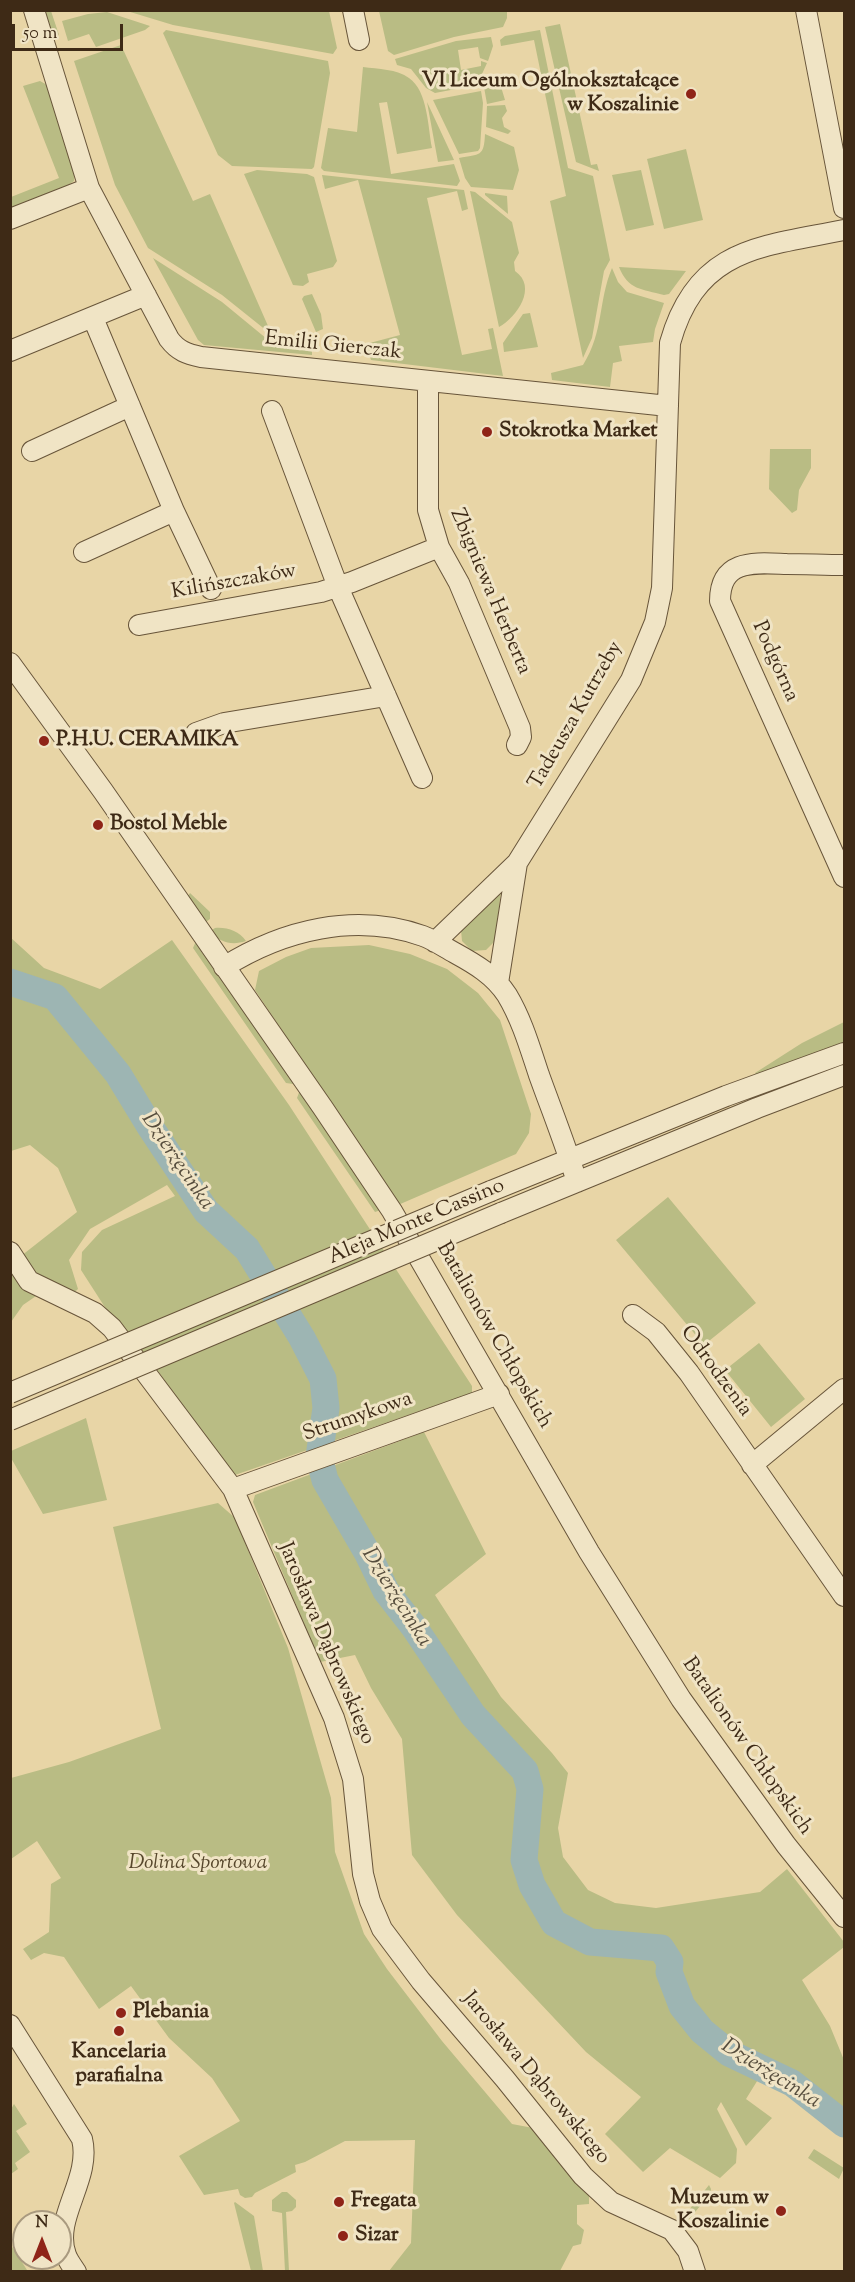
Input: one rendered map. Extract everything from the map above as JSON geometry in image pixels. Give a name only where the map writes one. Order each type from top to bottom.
[{"type":"street","name":"Emilii Gierczak","points":[[34,10],[89,188],[169,339],[176,348],[188,354],[668,406]]},
{"type":"street","points":[[352,10],[359,40]]},
{"type":"street","points":[[806,10],[844,208]]},
{"type":"street","points":[[10,219],[89,188]]},
{"type":"street","name":"Tadeusza Kutrzeby","points":[[435,942],[517,863],[631,680],[655,622],[662,588],[670,343],[675,324],[688,298],[711,272],[740,253],[844,230]]},
{"type":"street","points":[[10,351],[146,295]]},
{"type":"street","points":[[93,318],[174,511],[211,589]]},
{"type":"street","name":"Zbigniewa Herberta","points":[[428,381],[428,510],[439,547],[459,583],[520,728],[521,737],[517,745]]},
{"type":"street","points":[[32,451],[130,406]]},
{"type":"street","points":[[272,411],[338,587],[422,778]]},
{"type":"street","points":[[84,552],[174,511]]},
{"type":"street","name":"Kilińszczaków","points":[[139,625],[338,587],[439,547]]},
{"type":"street","name":"Podgórna","points":[[844,565],[745,565],[729,573],[720,589],[720,601],[844,877]]},
{"type":"street","name":"Batalionów Chłopskich","points":[[10,663],[66,738],[392,1211],[589,1552],[681,1699],[786,1845],[844,1917]]},
{"type":"street","points":[[196,733],[224,723],[386,696]]},
{"type":"street","name":"Tadeusza Kutrzeby","points":[[498,983],[517,863]]},
{"type":"street","points":[[224,967],[257,950],[313,929],[333,926],[382,925],[435,942],[484,969],[498,983],[519,1017],[577,1182]]},
{"type":"street","name":"Aleja Monte Cassino","points":[[10,1393],[491,1191],[726,1096],[844,1053]]},
{"type":"street","name":"Aleja Monte Cassino","points":[[10,1420],[501,1213],[757,1108],[844,1075]]},
{"type":"street","name":"Jarosława Dąbrowskiego","points":[[10,1252],[29,1281],[95,1313],[112,1328],[233,1489],[344,1745],[353,1779],[363,1874],[370,1901],[382,1929],[421,1981],[506,2079],[583,2176],[611,2202],[672,2230],[687,2251],[695,2271]]},
{"type":"street","name":"Odrodzenia","points":[[633,1315],[656,1332],[689,1373],[844,1596]]},
{"type":"street","points":[[752,1465],[844,1389]]},
{"type":"street","name":"Strumykowa","points":[[233,1489],[499,1394]]},
{"type":"street","points":[[10,2025],[82,2139],[84,2157],[81,2175],[67,2217],[64,2244],[66,2256],[76,2271]]},
{"type":"green space","points":[[40,11],[51,11],[59,35],[44,24]]},
{"type":"green space","points":[[127,11],[329,11],[337,48],[333,54],[173,25]]},
{"type":"green space","points":[[379,11],[507,11],[507,18],[503,27],[454,37],[394,55],[388,51]]},
{"type":"green space","points":[[107,12],[150,26],[145,30],[96,47],[89,34],[68,41],[62,21]]},
{"type":"green space","points":[[560,24],[591,165],[597,164],[599,171],[576,162],[545,27]]},
{"type":"green space","points":[[166,30],[328,61],[330,73],[314,167],[312,169],[232,166],[218,155],[163,33]]},
{"type":"green space","points":[[540,30],[568,168],[593,176],[610,260],[604,271],[592,338],[583,358],[550,201],[566,196],[534,40],[501,46],[500,40],[505,36]]},
{"type":"green space","points":[[491,37],[493,46],[488,61],[480,58],[478,47],[458,50],[461,70],[481,66],[481,61],[487,63],[477,85],[435,93],[426,88],[411,69],[397,65],[395,59],[456,41]]},
{"type":"green space","points":[[121,45],[193,201],[210,194],[272,335],[222,295],[148,248],[115,185],[74,61]]},
{"type":"green space","points":[[363,67],[404,75],[415,84],[424,101],[432,148],[397,154],[387,102],[379,103],[391,174],[454,164],[460,181],[457,186],[324,171],[321,168],[328,128],[357,132]]},
{"type":"green space","points":[[498,77],[505,100],[487,104],[484,87]]},
{"type":"green space","points":[[40,81],[49,86],[75,170],[74,181],[63,189],[11,210],[11,197],[59,178],[23,86]]},
{"type":"green space","points":[[481,91],[483,103],[480,148],[478,151],[459,154],[433,100]]},
{"type":"green space","points":[[427,102],[454,160],[438,162]]},
{"type":"green space","points":[[505,105],[507,111],[502,118],[504,127],[511,131],[508,134],[486,127],[487,106]]},
{"type":"green space","points":[[485,134],[514,147],[519,170],[513,190],[471,187],[465,178],[459,158],[480,153]]},
{"type":"green space","points":[[686,149],[703,220],[664,229],[647,159]]},
{"type":"green space","points":[[257,170],[307,174],[314,177],[337,261],[333,267],[307,274],[309,282],[303,286],[293,285],[244,174]]},
{"type":"green space","points":[[641,170],[654,225],[626,231],[612,175]]},
{"type":"green space","points":[[322,175],[464,190],[468,209],[462,211],[457,191],[427,198],[462,355],[492,349],[488,329],[493,328],[503,376],[371,360],[366,344],[400,335],[358,180],[325,189]]},
{"type":"green space","points":[[470,191],[475,192],[512,222],[519,253],[514,262],[515,271],[522,278],[525,293],[518,309],[499,327]]},
{"type":"green space","points":[[485,193],[507,196],[508,214],[485,195]]},
{"type":"green space","points":[[153,258],[222,302],[267,339],[312,351],[312,355],[204,345],[198,340]]},
{"type":"green space","points":[[619,267],[686,271],[669,294],[664,295],[642,290],[631,284]]},
{"type":"green space","points":[[612,268],[618,282],[627,292],[664,303],[653,342],[619,346],[622,361],[613,363],[610,387],[552,380],[551,373],[583,365],[590,353]]},
{"type":"green space","points":[[312,294],[321,314],[323,329],[316,332],[302,299]]},
{"type":"green space","points":[[530,313],[538,347],[504,352],[503,343],[523,314]]},
{"type":"green space","points":[[770,449],[811,449],[811,468],[799,490],[797,510],[792,513],[769,489]]},
{"type":"green space","points":[[501,891],[495,941],[486,950],[472,951],[462,941],[461,930]]},
{"type":"green space","points":[[190,893],[210,912],[210,919],[203,924],[186,899]]},
{"type":"green space","points":[[215,928],[232,930],[246,941],[231,943],[222,941],[209,932]]},
{"type":"green space","points":[[10,937],[44,968],[100,989],[172,940],[289,1105],[472,1386],[472,1393],[235,1475],[228,1471],[161,1375],[108,1312],[81,1270],[82,1252],[102,1230],[175,1196],[167,1185],[90,1229],[69,1260],[78,1289],[69,1297],[31,1275],[21,1256],[77,1212],[58,1168],[30,1145],[11,1151]]},
{"type":"green space","points":[[196,941],[295,1083],[286,1083],[193,948]]},
{"type":"green space","points":[[369,945],[410,954],[447,969],[478,993],[500,1020],[531,1114],[529,1133],[516,1154],[398,1205],[255,990],[259,971],[286,957],[311,948]]},
{"type":"green space","points":[[844,1022],[844,1044],[757,1077],[755,1073],[802,1043]]},
{"type":"green space","points":[[300,1090],[381,1210],[375,1212],[297,1098]]},
{"type":"green space","points":[[668,1197],[756,1303],[704,1345],[616,1240]]},
{"type":"green space","points":[[10,1262],[39,1294],[23,1305],[11,1322]]},
{"type":"green space","points":[[759,1343],[805,1399],[771,1427],[725,1370]]},
{"type":"green space","points":[[86,1418],[107,1500],[43,1514],[11,1458],[11,1451]]},
{"type":"green space","points":[[424,1432],[486,1554],[435,1595],[501,1697],[568,1773],[558,1828],[563,1857],[588,1890],[615,1903],[656,1908],[760,1892],[787,1869],[844,1942],[844,1947],[802,1980],[830,2026],[844,2060],[844,2126],[834,2114],[803,2087],[747,2063],[743,2069],[759,2078],[746,2099],[772,2118],[746,2146],[721,2102],[717,2109],[737,2149],[736,2163],[720,2178],[670,2148],[643,2172],[605,2134],[641,2097],[586,2052],[457,1915],[412,1855],[402,1739],[371,1688],[355,1655],[320,1662],[253,1502],[255,1495]]},
{"type":"green space","name":"Dolina Sportowa","points":[[218,1503],[234,1517],[237,1523],[288,1648],[331,1798],[335,1852],[364,1934],[387,1969],[442,2041],[512,2124],[533,2128],[589,2194],[589,2204],[577,2205],[577,2224],[584,2230],[581,2244],[573,2246],[560,2271],[389,2271],[411,2243],[415,2140],[345,2141],[295,2165],[296,2172],[255,2193],[252,2197],[245,2198],[240,2195],[238,2189],[204,2195],[179,2156],[240,2121],[212,2078],[169,2038],[131,1986],[99,2009],[64,1957],[44,1953],[31,1960],[23,1949],[49,1932],[51,1884],[61,1878],[37,1841],[11,1859],[11,1778],[69,1762],[161,1729],[113,1527]]},
{"type":"green space","points":[[14,2104],[27,2124],[16,2131],[30,2152],[15,2163],[18,2169],[11,2174],[10,2111]]},
{"type":"green space","points":[[814,2149],[844,2168],[839,2179],[808,2158]]},
{"type":"green space","points":[[709,2185],[710,2194],[686,2223],[681,2220]]},
{"type":"green space","points":[[282,2192],[287,2192],[296,2200],[296,2207],[286,2212],[289,2271],[285,2271],[282,2213],[272,2211],[272,2200]]},
{"type":"green space","points":[[235,2202],[254,2216],[263,2271],[251,2271]]},
{"type":"green space","points":[[11,2245],[12,2270],[28,2271],[11,2271]]},
{"type":"waterway","name":"Dzierżęcinka","points":[[10,982],[55,997],[118,1074],[206,1211],[247,1249],[302,1338],[323,1379],[326,1408],[319,1457],[325,1480],[368,1554],[386,1591],[414,1627],[473,1715],[525,1771],[530,1789],[524,1860],[532,1885],[554,1923],[590,1942],[661,1948],[670,1962],[669,1972],[682,2006],[702,2031],[729,2053],[792,2083],[844,2124]]},
{"type":"place","name":"VI Liceum Ogólnokształcące w Koszalinie","points":[[691,94]]},
{"type":"place","name":"Stokrotka Market","points":[[487,432]]},
{"type":"place","name":"P.H.U. CERAMIKA","points":[[44,741]]},
{"type":"place","name":"Bostol Meble","points":[[98,825]]},
{"type":"place","name":"Plebania","points":[[121,2013]]},
{"type":"place","name":"Kancelaria parafialna","points":[[119,2031]]},
{"type":"place","name":"Fregata","points":[[339,2202]]},
{"type":"place","name":"Muzeum w Koszalinie","points":[[781,2211]]},
{"type":"place","name":"Sizar","points":[[343,2236]]}]
